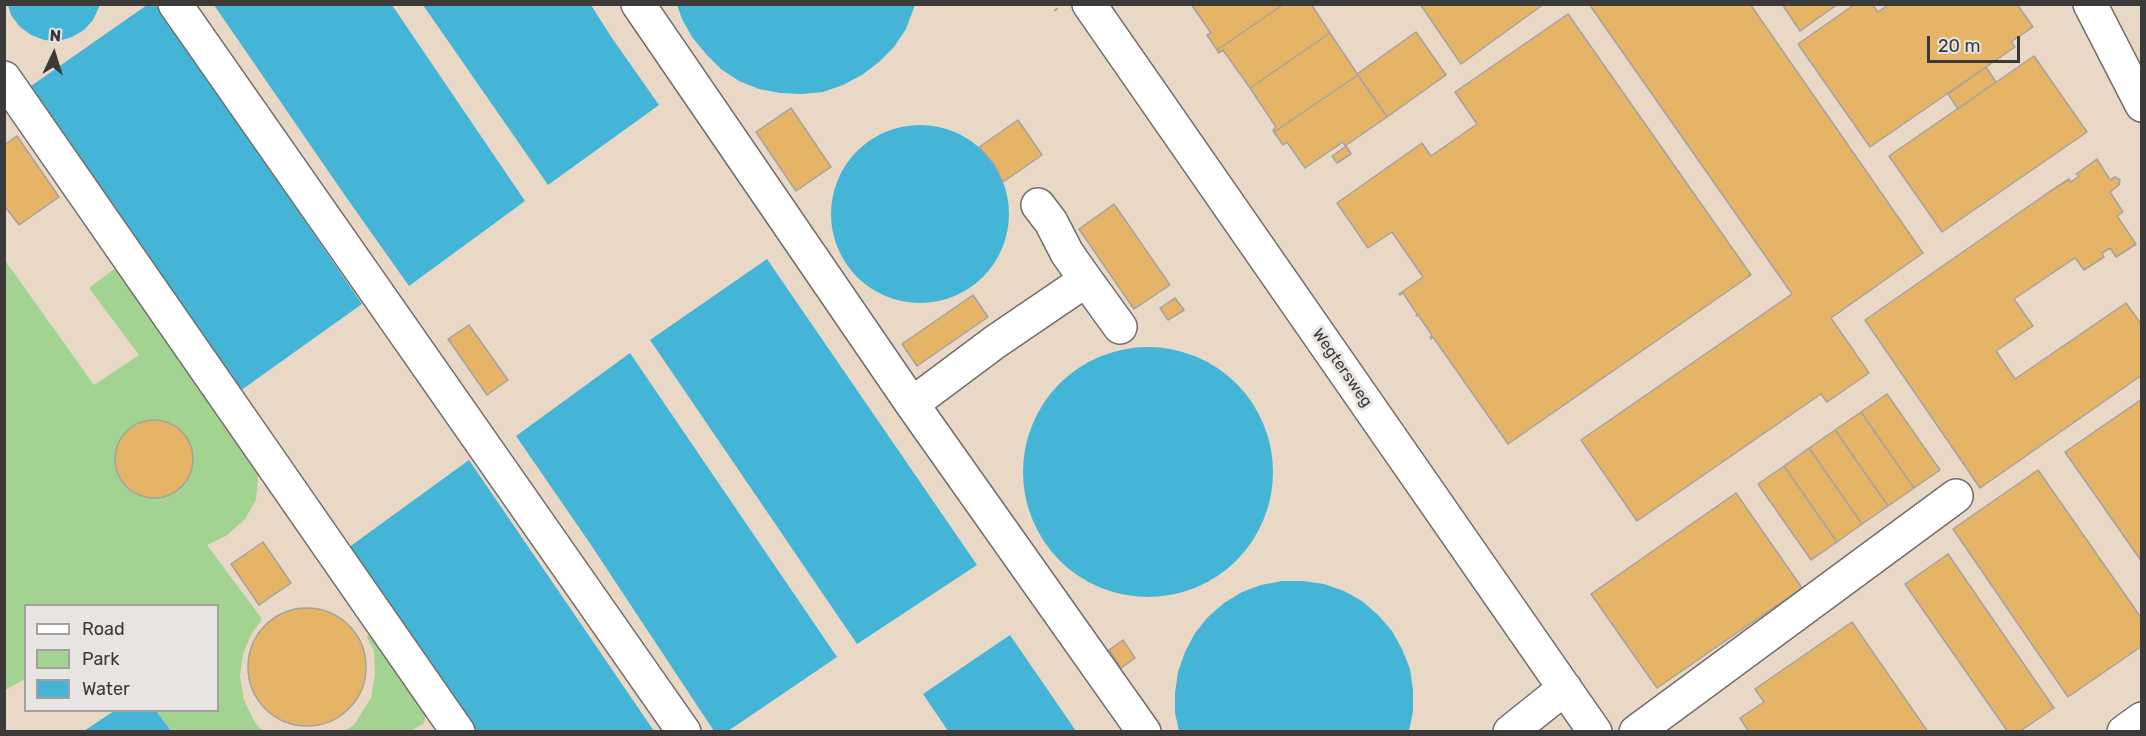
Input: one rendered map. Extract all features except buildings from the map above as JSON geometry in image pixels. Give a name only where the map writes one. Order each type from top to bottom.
[{"type":"street","points":[[175,4],[684,732]]},
{"type":"street","points":[[638,4],[912,404],[1144,732]]},
{"type":"street","name":"Wegtersweg","points":[[1089,4],[1596,732]]},
{"type":"street","points":[[2090,4],[2142,105]]},
{"type":"street","points":[[4,78],[458,732]]},
{"type":"street","points":[[1038,205],[1086,280],[1120,327]]},
{"type":"street","points":[[912,404],[995,342],[1086,280]]},
{"type":"street","points":[[1636,732],[1956,496]]},
{"type":"street","points":[[1510,732],[1565,688]]},
{"type":"street","points":[[2124,732],[2142,719]]},
{"type":"shaded area","points":[[4,5],[2141,5],[2141,731],[5,731]]},
{"type":"green space","points":[[4,259],[94,385],[139,355],[89,288],[125,261],[259,464],[256,500],[245,519],[226,536],[207,545],[262,619],[251,635],[243,654],[240,676],[244,700],[255,723],[263,731],[171,731],[157,712],[219,712],[219,604],[24,604],[24,680],[5,690]]},
{"type":"green space","points":[[373,630],[427,711],[424,723],[411,731],[343,732],[354,725],[371,698],[375,674],[374,651],[367,637]]},
{"type":"water","points":[[8,4],[100,5],[93,20],[84,30],[59,41],[44,40],[31,35],[20,27],[11,15]]},
{"type":"water","points":[[677,4],[915,5],[906,29],[894,47],[879,62],[862,75],[843,85],[823,92],[802,94],[759,89],[739,81],[721,69],[692,37]]},
{"type":"water","points":[[147,5],[156,5],[362,304],[233,396],[21,93]]},
{"type":"water","points":[[214,5],[392,5],[525,201],[409,286]]},
{"type":"water","points":[[423,5],[591,5],[659,105],[548,185]]},
{"type":"water","points":[[920,125],[954,132],[983,151],[1002,180],[1009,214],[1002,248],[983,277],[954,296],[920,303],[886,296],[857,277],[838,248],[831,214],[838,180],[857,151],[886,132]]},
{"type":"water","points":[[767,259],[977,565],[857,644],[650,340]]},
{"type":"water","points":[[1148,347],[1172,350],[1196,357],[1217,368],[1236,384],[1252,403],[1263,424],[1270,448],[1273,472],[1270,496],[1263,520],[1252,541],[1236,560],[1217,576],[1196,587],[1172,594],[1148,597],[1124,594],[1100,587],[1079,576],[1060,560],[1044,541],[1033,520],[1026,496],[1023,472],[1026,448],[1033,424],[1044,403],[1060,384],[1079,368],[1100,357],[1124,350]]},
{"type":"water","points":[[630,353],[837,657],[728,731],[714,731],[516,436]]},
{"type":"water","points":[[469,460],[654,731],[465,731],[341,553]]},
{"type":"water","points":[[1282,581],[1324,584],[1344,591],[1362,601],[1392,631],[1410,669],[1413,711],[1409,731],[1179,731],[1175,713],[1178,672],[1195,633],[1224,603],[1242,592]]},
{"type":"water","points":[[1010,635],[1076,731],[948,731],[923,694]]},
{"type":"water","points":[[112,712],[157,712],[171,731],[84,731]]}]
